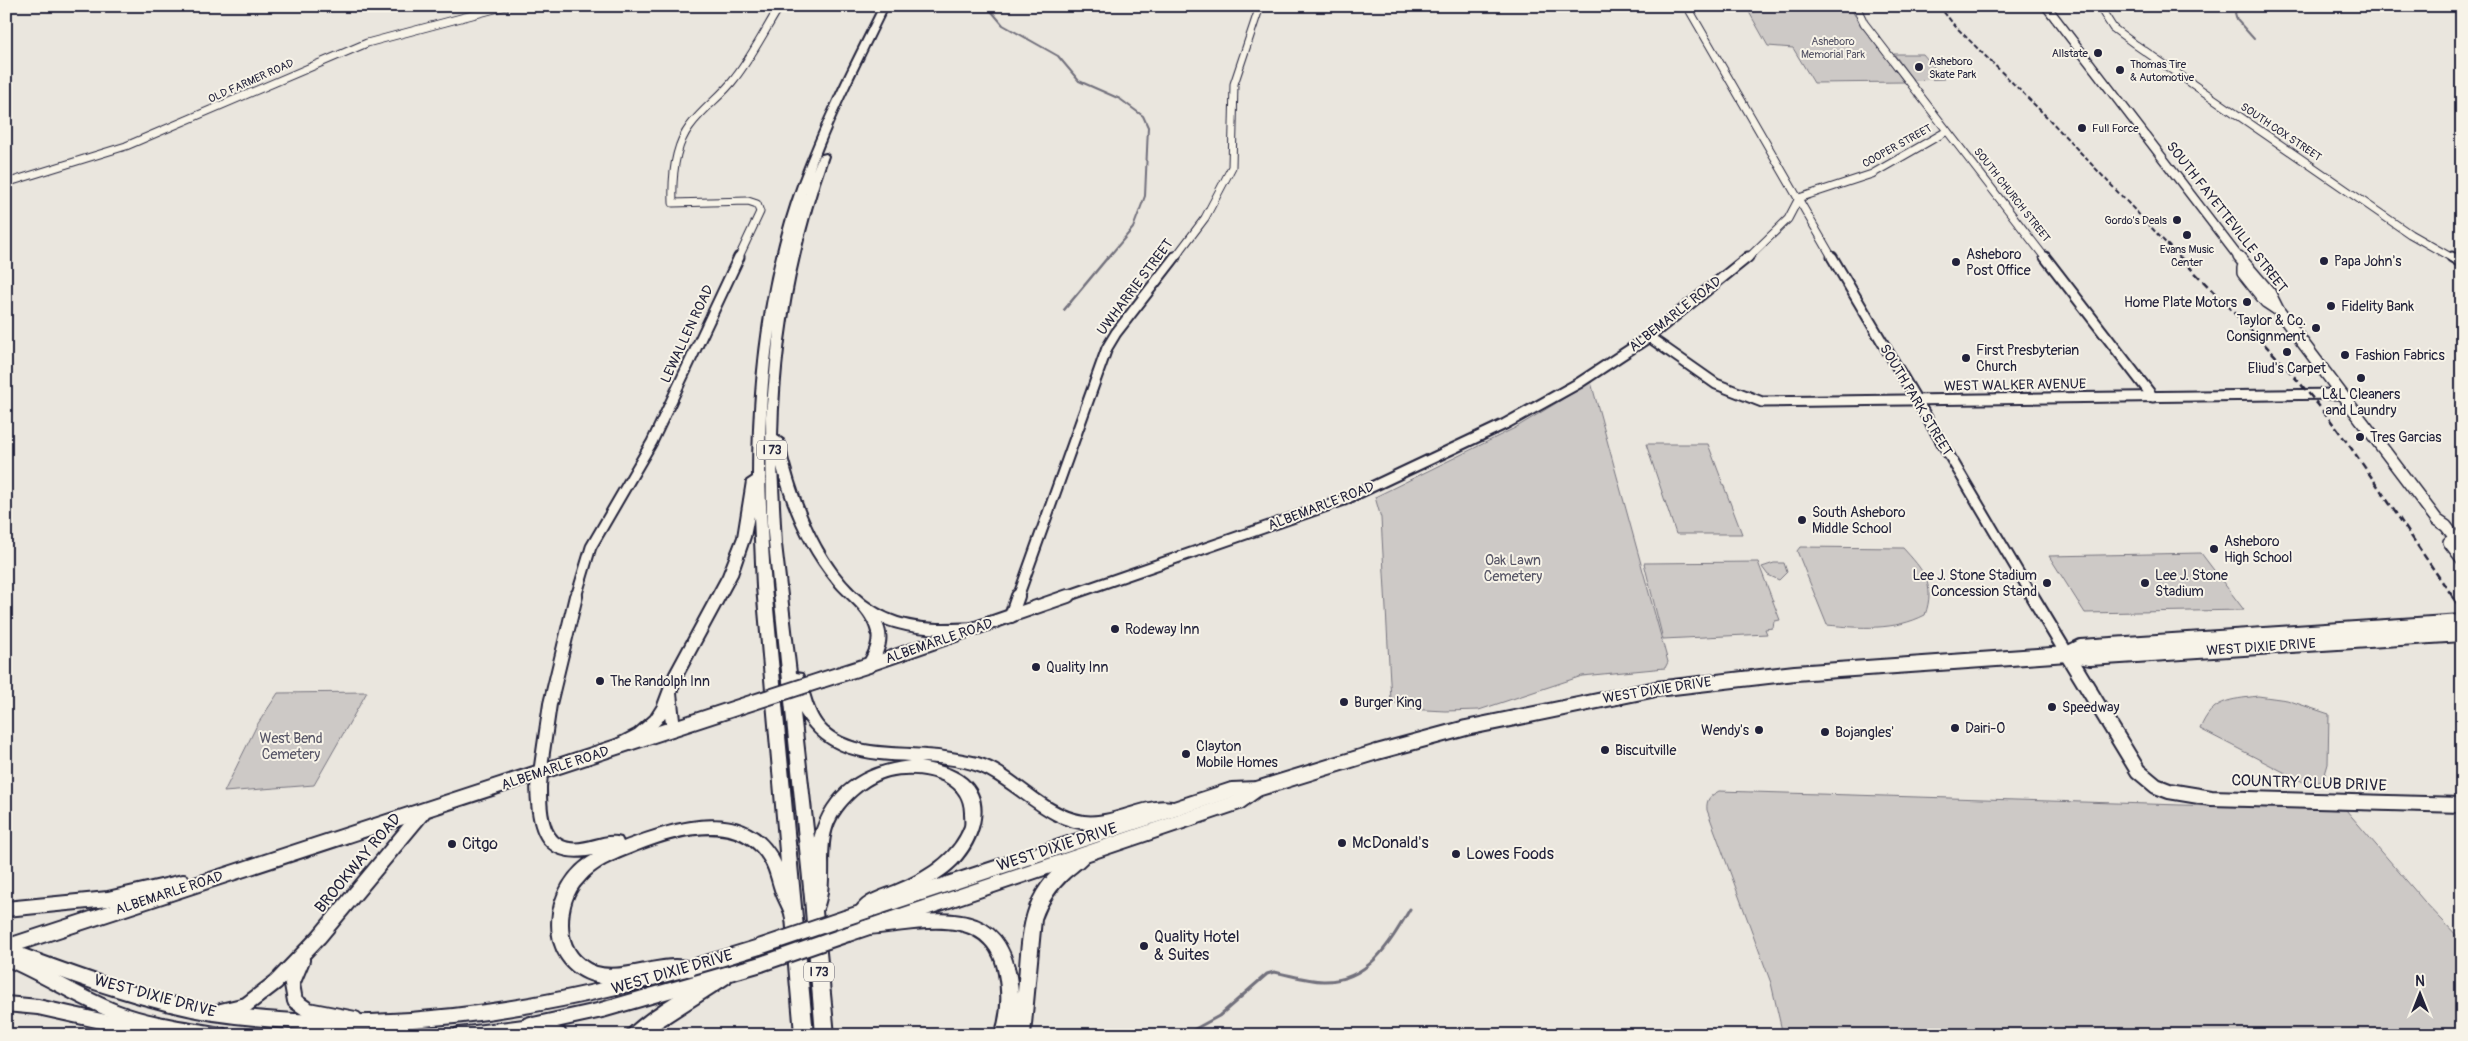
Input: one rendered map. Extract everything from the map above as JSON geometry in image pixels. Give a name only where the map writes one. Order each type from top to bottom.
[{"type":"highway","name":"I 73","points":[[802,1032],[766,611],[759,488],[759,439],[768,337],[786,244],[796,208],[825,130],[884,6]]},
{"type":"highway","name":"I 73","points":[[826,1033],[772,503],[773,420],[782,320],[796,242],[822,160],[892,6]]},
{"type":"highway","points":[[773,420],[783,470],[803,524],[816,549],[837,578],[865,609],[877,628],[878,650],[869,665]]},
{"type":"highway","points":[[611,749],[640,734],[656,720],[692,643],[730,574],[744,537],[759,439]]},
{"type":"highway","points":[[865,609],[890,622],[916,630],[977,628]]},
{"type":"highway","points":[[787,650],[795,660],[800,692],[809,716],[822,733],[838,744],[874,753],[938,757],[972,763],[995,772],[1057,814],[1080,822],[1109,822],[1149,811],[1175,809]]},
{"type":"highway","points":[[670,691],[673,729]]},
{"type":"highway","points":[[813,913],[821,897],[819,858],[825,828],[836,805],[849,790],[869,776],[896,767],[923,766],[938,769],[952,776],[964,787],[972,802],[973,819],[964,844],[956,854],[933,873],[876,900],[865,920],[947,920],[970,924],[988,935],[1002,953],[1010,987],[1010,1011],[1004,1035]]},
{"type":"highway","points":[[540,773],[538,786],[542,828],[547,838],[556,846],[565,849],[583,850],[692,828],[714,827],[746,835],[758,842],[770,855],[780,879],[782,894],[792,913]]},
{"type":"highway","points":[[655,836],[600,857],[577,875],[563,905],[560,925],[562,940],[571,959],[577,965],[600,975],[625,976],[670,967],[688,969]]},
{"type":"highway","points":[[1020,1035],[1027,991],[1030,932],[1034,910],[1053,882],[1084,856]]},
{"type":"highway","points":[[634,1035],[660,1014],[698,994],[724,976]]},
{"type":"highway","points":[[530,1025],[558,1035]]},
{"type":"main road","name":"SOUTH FAYETTEVILLE STREET","points":[[2046,6],[2242,266],[2266,288],[2278,308],[2340,394],[2436,520],[2446,526],[2462,547]]},
{"type":"main road","points":[[2242,266],[2243,273],[2255,288],[2261,290],[2278,308]]},
{"type":"main road","name":"SOUTH FAYETTEVILLE STREET","points":[[2436,520],[2437,526],[2462,559]]},
{"type":"main road","name":"WEST DIXIE DRIVE","points":[[2067,654],[2081,647],[2462,622]]},
{"type":"main road","name":"WEST DIXIE DRIVE","points":[[459,1035],[530,1025],[602,1010],[724,976],[848,934],[865,920],[1232,790],[1257,788],[1382,750],[1466,728],[1656,689],[1794,673],[2067,654],[2090,658],[2459,634]]},
{"type":"main road","name":"SOUTH PARK STREET","points":[[2067,654],[2133,765],[2144,778],[2156,786]]},
{"type":"main road","name":"ALBEMARLE ROAD","points":[[6,948],[869,665]]},
{"type":"main road","name":"COUNTRY CLUB DRIVE","points":[[2156,786],[2182,795],[2211,798],[2462,805]]},
{"type":"main road","name":"WEST DIXIE DRIVE","points":[[67,979],[162,1002],[256,1019],[361,1022],[462,1015],[545,1004],[589,995],[688,969],[845,918],[865,920],[1084,856],[1239,802],[1257,788]]},
{"type":"main road","name":"BROOKWAY ROAD","points":[[319,937],[423,812]]},
{"type":"main road","points":[[6,909],[108,899],[197,878],[224,876]]},
{"type":"main road","points":[[211,1012],[240,1007],[259,996],[276,982],[319,937]]},
{"type":"main road","points":[[319,937],[295,973],[292,989],[295,1003],[307,1011],[342,1014],[361,1022]]},
{"type":"main road","points":[[6,948],[67,979]]},
{"type":"main road","points":[[6,958],[67,979]]},
{"type":"main road","name":"WEST DIXIE DRIVE","points":[[67,979],[117,1013],[187,1033],[221,1035]]},
{"type":"main road","points":[[6,1004],[38,1007],[164,1035]]},
{"type":"street","name":"OLD FARMER ROAD","points":[[6,182],[126,146],[367,43],[506,6]]},
{"type":"street","name":"LEWALLEN ROAD","points":[[540,773],[550,704],[581,577],[590,552],[608,514],[652,442],[760,212],[757,204],[748,201],[673,203],[672,176],[679,145],[691,124],[724,93],[737,76],[780,6]]},
{"type":"street","name":"UWHARRIE STREET","points":[[1011,616],[1107,348],[1116,333],[1205,218],[1232,167],[1234,84],[1260,6]]},
{"type":"street","name":"SOUTH PARK STREET","points":[[1688,6],[1916,400],[2067,654]]},
{"type":"street","name":"SOUTH CHURCH STREET","points":[[1856,6],[1864,24],[2153,397]]},
{"type":"street","name":"SOUTH COX STREET","points":[[2099,6],[2113,28],[2136,45],[2410,234],[2447,257],[2462,263]]},
{"type":"street","name":"COOPER STREET","points":[[1799,198],[1872,174],[1947,130]]},
{"type":"street","name":"ALBEMARLE ROAD","points":[[869,665],[1344,500],[1504,424],[1579,383],[1649,337],[1760,248],[1788,219],[1799,198]]},
{"type":"street","name":"WEST WALKER AVENUE","points":[[1649,337],[1716,385],[1731,393],[1755,400],[1782,402],[2340,394]]},
{"type":"green space","name":"Asheboro Memorial Park","points":[[1760,6],[1848,6],[1904,82],[1814,83],[1793,48],[1768,46],[1749,12],[1763,11]]},
{"type":"green space","name":"Asheboro Skate Park","points":[[1894,54],[1923,54],[1944,79],[1913,80]]},
{"type":"green space","name":"Oak Lawn Cemetery","points":[[1591,382],[1668,662],[1665,668],[1582,676],[1479,710],[1406,709],[1391,700],[1381,518],[1375,497],[1515,428]]},
{"type":"green space","points":[[1646,444],[1708,444],[1742,534],[1676,534]]},
{"type":"green space","points":[[1800,547],[1903,548],[1926,578],[1929,595],[1925,615],[1901,624],[1889,626],[1827,625],[1797,551]]},
{"type":"green space","name":"Lee J. Stone Stadium","points":[[2201,553],[2244,610],[2085,613],[2049,556]]},
{"type":"green space","points":[[1758,562],[1780,620],[1774,621],[1773,628],[1765,629],[1767,634],[1663,639],[1644,563]]},
{"type":"green space","points":[[1774,563],[1784,563],[1787,572],[1779,580],[1768,575],[1762,567]]},
{"type":"green space","name":"West Bend Cemetery","points":[[367,692],[314,785],[224,792],[257,725],[278,693]]},
{"type":"green space","points":[[2258,696],[2287,700],[2329,714],[2328,764],[2323,781],[2307,784],[2200,729],[2205,719],[2216,706],[2230,700]]},
{"type":"green space","points":[[1719,791],[2346,810],[2424,901],[2462,941],[2462,1035],[1783,1035],[1771,983],[1707,810],[1709,798]]},
{"type":"waterway","points":[[987,6],[1003,25],[1058,56],[1079,81],[1120,99],[1143,116],[1148,127],[1145,196],[1133,228],[1107,259]]},
{"type":"waterway","points":[[2240,6],[2235,13],[2237,20],[2254,39]]},
{"type":"waterway","points":[[1064,310],[1108,257]]},
{"type":"waterway","points":[[1184,1035],[1219,1016],[1267,974],[1274,972],[1317,981],[1339,980],[1353,975],[1365,968],[1386,947],[1410,909]]},
{"type":"railway","points":[[1939,6],[1955,26],[2046,116],[2181,259]]},
{"type":"railway","points":[[2180,257],[2310,395],[2366,469],[2453,597]]},
{"type":"railway","points":[[2452,596],[2462,610]]},
{"type":"place","name":"Allstate","points":[[2098,53]]},
{"type":"place","name":"Asheboro Skate Park","points":[[1919,67]]},
{"type":"place","name":"Thomas Tire & Automotive","points":[[2120,70]]},
{"type":"place","name":"Full Force","points":[[2082,128]]},
{"type":"place","name":"Gordo's Deals","points":[[2177,220]]},
{"type":"place","name":"Evans Music Center","points":[[2187,235]]},
{"type":"place","name":"Papa John's","points":[[2324,261]]},
{"type":"place","name":"Asheboro Post Office","points":[[1956,262]]},
{"type":"place","name":"Home Plate Motors","points":[[2247,302]]},
{"type":"place","name":"Fidelity Bank","points":[[2331,306]]},
{"type":"place","name":"Taylor & Co. Consignment","points":[[2316,328]]},
{"type":"place","name":"Eliud's Carpet","points":[[2287,352]]},
{"type":"place","name":"Fashion Fabrics","points":[[2345,355]]},
{"type":"place","name":"First Presbyterian Church","points":[[1966,358]]},
{"type":"place","name":"L&L Cleaners and Laundry","points":[[2361,378]]},
{"type":"place","name":"Tres Garcias","points":[[2360,437]]},
{"type":"place","name":"South Asheboro Middle School","points":[[1802,520]]},
{"type":"place","name":"Asheboro High School","points":[[2214,549]]},
{"type":"place","name":"Lee J. Stone Stadium Concession Stand","points":[[2047,583]]},
{"type":"place","name":"Lee J. Stone Stadium","points":[[2145,583]]},
{"type":"place","name":"Rodeway Inn","points":[[1115,629]]},
{"type":"place","name":"Quality Inn","points":[[1036,667]]},
{"type":"place","name":"The Randolph Inn","points":[[600,681]]},
{"type":"place","name":"Burger King","points":[[1344,702]]},
{"type":"place","name":"Speedway","points":[[2052,707]]},
{"type":"place","name":"Dairi-O","points":[[1955,728]]},
{"type":"place","name":"Wendy's","points":[[1759,730]]},
{"type":"place","name":"Bojangles'","points":[[1825,732]]},
{"type":"place","name":"Biscuitville","points":[[1605,750]]},
{"type":"place","name":"Clayton Mobile Homes","points":[[1186,754]]},
{"type":"place","name":"McDonald's","points":[[1342,843]]},
{"type":"place","name":"Citgo","points":[[452,844]]},
{"type":"place","name":"Lowes Foods","points":[[1456,854]]},
{"type":"place","name":"Quality Hotel & Suites","points":[[1144,946]]}]
